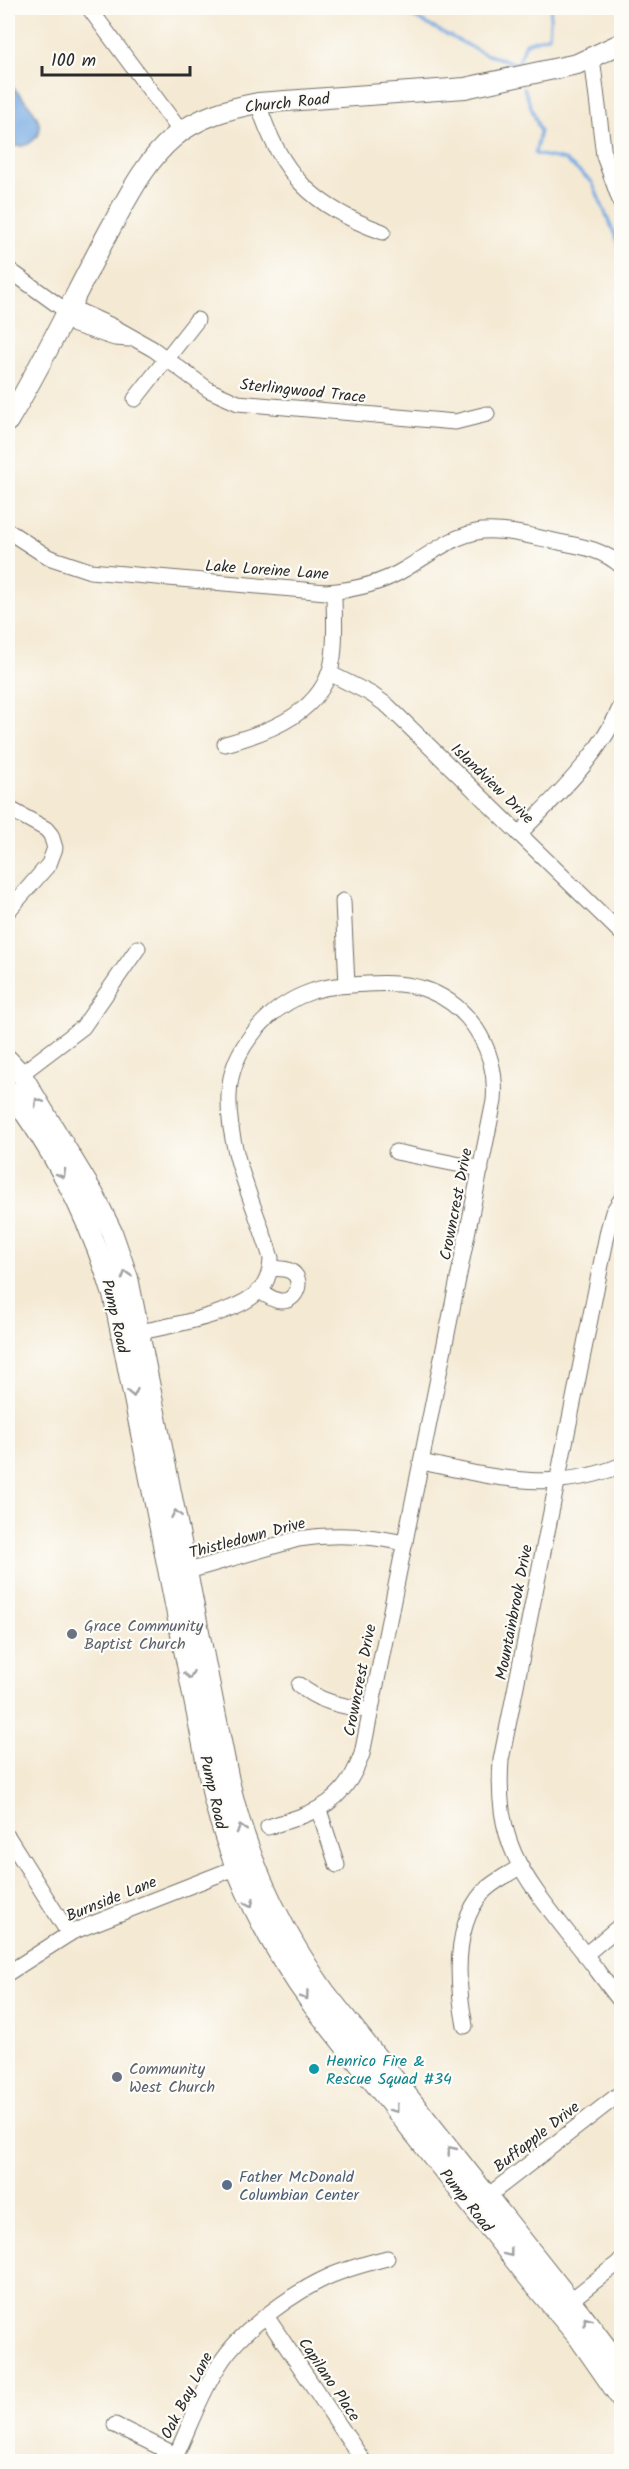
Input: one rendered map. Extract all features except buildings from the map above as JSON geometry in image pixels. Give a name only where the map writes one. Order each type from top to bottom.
[{"type":"main road","name":"Church Road","points":[[8,421],[120,211],[150,163],[180,132],[212,114],[258,103],[465,88],[524,77],[577,64],[621,43]]},
{"type":"main road","name":"Pump Road","points":[[8,1060],[21,1074],[67,1147],[112,1232],[128,1278],[131,1334],[178,1574],[214,1800],[235,1868],[264,1931],[290,1975],[314,2007],[480,2202],[571,2301],[621,2368]]},
{"type":"main road","name":"Pump Road","points":[[8,1090],[39,1132],[79,1204],[103,1263],[114,1298],[131,1334]]},
{"type":"main road","name":"Pump Road","points":[[178,1574],[236,1813],[265,1893],[290,1940],[579,2338],[621,2400]]},
{"type":"street","points":[[89,8],[180,132]]},
{"type":"street","points":[[592,57],[603,156],[621,206]]},
{"type":"street","points":[[258,103],[271,141],[291,175],[337,212],[355,222],[383,232]]},
{"type":"street","name":"Sterlingwood Trace","points":[[8,269],[66,311],[75,325],[115,338],[132,339],[167,359],[209,390],[238,403],[455,422],[487,414]]},
{"type":"street","points":[[135,399],[197,320]]},
{"type":"street","name":"Lake Loreine Lane","points":[[8,531],[32,548],[60,562],[104,573],[334,592],[368,586],[386,579],[453,540],[480,531],[514,534],[596,550],[610,557],[621,567]]},
{"type":"street","points":[[225,744],[272,729],[295,716],[317,692],[329,673],[333,657],[336,632],[334,592]]},
{"type":"street","name":"Islandview Drive","points":[[329,673],[371,694],[388,706],[621,934]]},
{"type":"street","points":[[519,834],[583,767],[609,731],[621,704]]},
{"type":"street","points":[[8,808],[46,829],[51,835],[55,848],[49,864],[8,911]]},
{"type":"street","points":[[343,901],[347,985]]},
{"type":"street","points":[[21,1074],[83,1026],[138,948]]},
{"type":"street","name":"Crowncrest Drive","points":[[268,1827],[319,1810],[333,1799],[353,1777],[362,1754],[494,1101],[494,1074],[488,1051],[472,1023],[457,1007],[429,990],[399,984],[347,985],[313,991],[277,1010],[256,1029],[244,1046],[232,1078],[229,1095],[230,1131],[271,1258],[270,1268]]},
{"type":"street","points":[[396,1152],[481,1169]]},
{"type":"street","name":"Mountainbrook Drive","points":[[621,1198],[613,1212],[608,1230],[501,1760],[501,1809],[504,1829],[519,1868],[621,2003]]},
{"type":"street","points":[[131,1334],[171,1327],[242,1302],[264,1286],[270,1268],[289,1270],[298,1282],[296,1292],[290,1299],[279,1301],[259,1291]]},
{"type":"street","points":[[422,1462],[516,1480],[557,1482],[602,1472],[621,1464]]},
{"type":"street","name":"Thistledown Drive","points":[[178,1574],[298,1539],[317,1536],[359,1534],[405,1543]]},
{"type":"street","points":[[299,1685],[322,1701],[371,1711]]},
{"type":"street","points":[[319,1810],[337,1865]]},
{"type":"street","points":[[8,1838],[69,1934]]},
{"type":"street","name":"Burnside Lane","points":[[8,1973],[69,1934],[235,1868]]},
{"type":"street","points":[[465,2026],[459,1972],[470,1913],[485,1890],[519,1868]]},
{"type":"street","points":[[585,1955],[621,1924]]},
{"type":"street","name":"Buffapple Drive","points":[[480,2202],[621,2092]]},
{"type":"street","name":"Oak Bay Lane","points":[[174,2458],[222,2360],[239,2339],[266,2316],[328,2277],[387,2258]]},
{"type":"street","points":[[571,2301],[621,2260]]},
{"type":"street","name":"Capilano Place","points":[[266,2316],[364,2462]]},
{"type":"street","points":[[115,2425],[174,2458]]},
{"type":"water","points":[[8,82],[31,107],[39,122],[37,136],[24,146],[8,146]]},
{"type":"waterway","points":[[403,8],[407,14],[485,54],[518,64],[526,43],[549,36],[551,8]]},
{"type":"waterway","points":[[524,88],[540,131],[535,154],[565,160],[592,182],[622,252]]},
{"type":"place","name":"Grace Community Baptist Church","points":[[72,1634]]},
{"type":"place","name":"Henrico Fire & Rescue Squad #34","points":[[314,2069]]},
{"type":"place","name":"Community West Church","points":[[117,2077]]},
{"type":"place","name":"Father McDonald Columbian Center","points":[[227,2185]]}]
